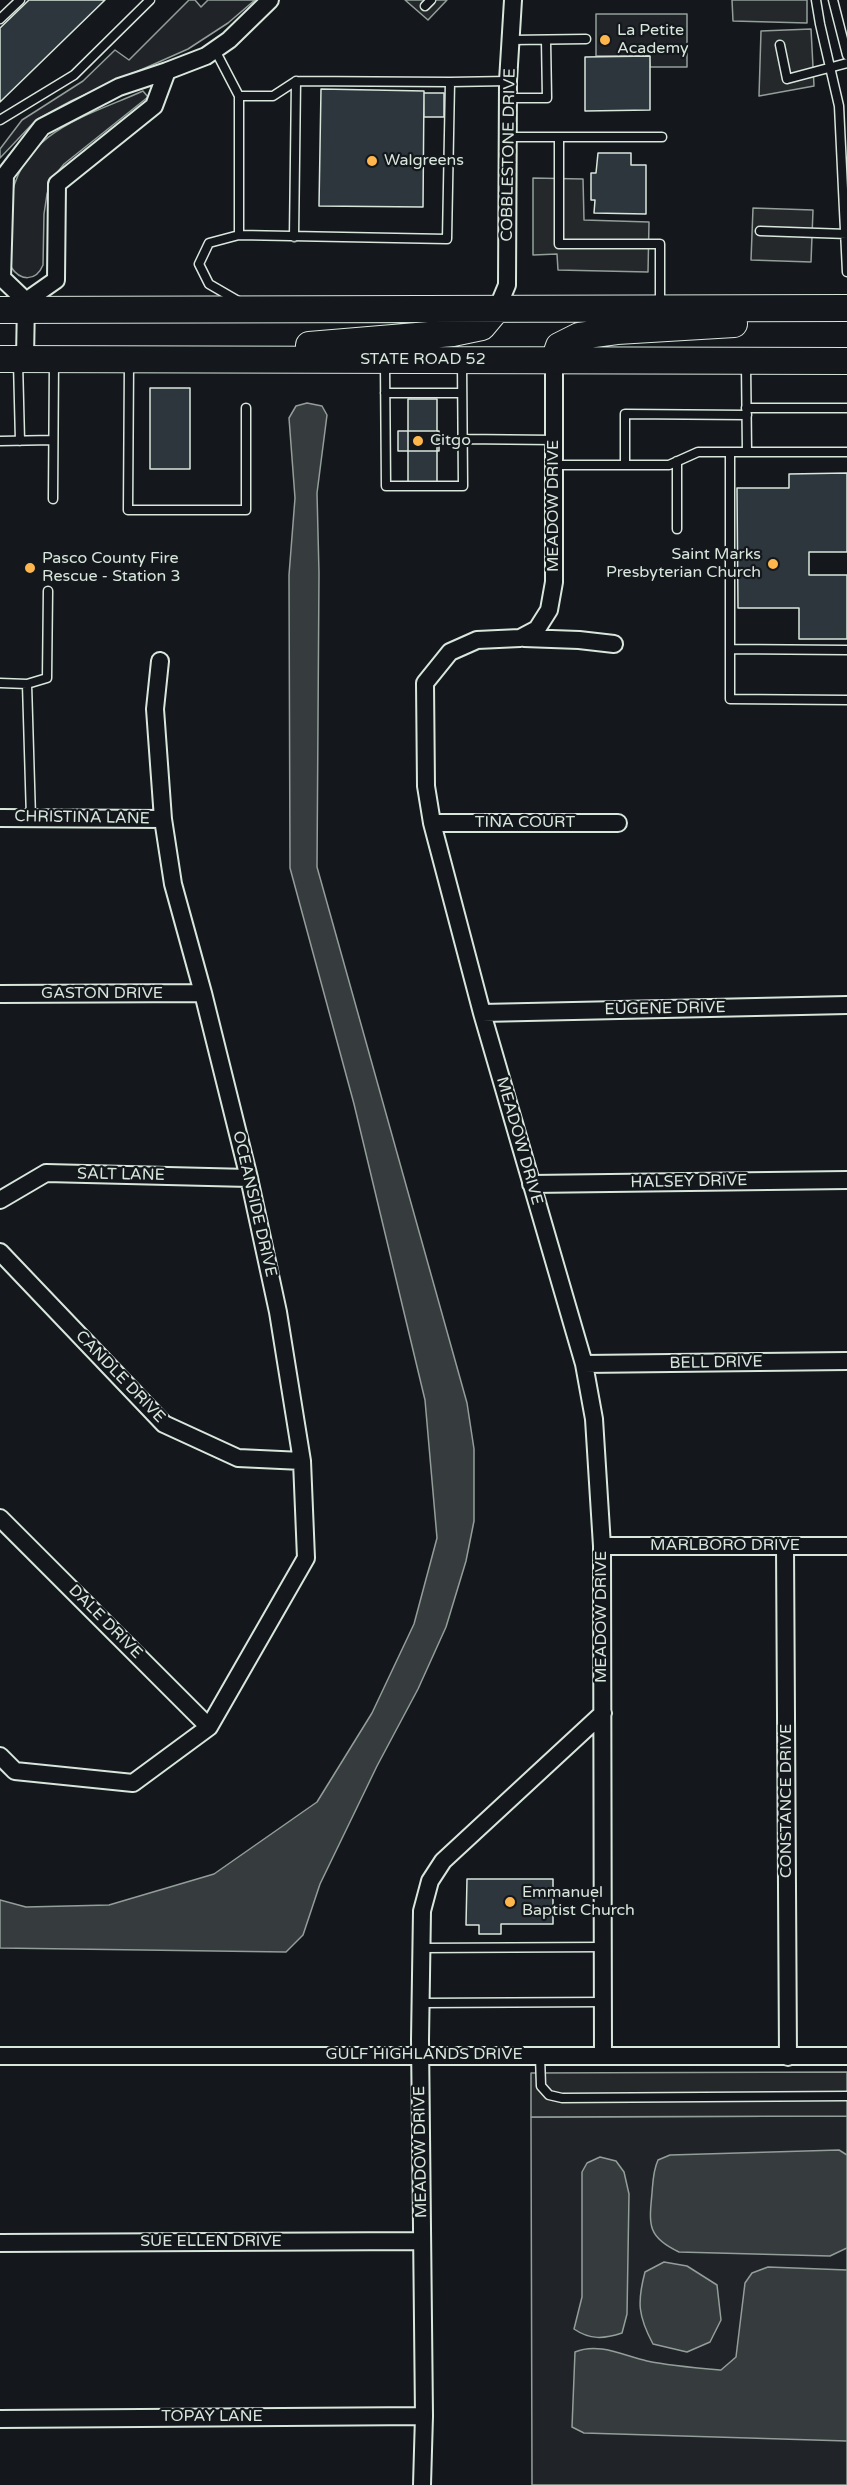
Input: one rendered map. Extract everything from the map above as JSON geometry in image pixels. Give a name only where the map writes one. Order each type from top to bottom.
[{"type":"main road","points":[[0,310],[26,306],[253,309],[847,308]]},
{"type":"main road","points":[[554,360],[559,346],[579,336],[617,331],[771,322],[819,308]]},
{"type":"main road","points":[[202,360],[268,348],[453,333],[482,327],[497,309]]},
{"type":"main road","name":"STATE ROAD 52","points":[[14,359],[847,361]]},
{"type":"street","points":[[26,306],[3,278],[2,175],[42,128],[119,87],[206,56],[229,40],[270,0]]},
{"type":"street","name":"COBBLESTONE DRIVE","points":[[497,309],[507,285],[508,81],[513,0]]},
{"type":"street","points":[[14,359],[26,306],[56,280],[57,183],[154,106],[167,71]]},
{"type":"street","name":"MEADOW DRIVE","points":[[520,638],[537,629],[549,610],[554,582],[554,360]]},
{"type":"street","name":"MEADOW DRIVE","points":[[603,2056],[602,1546],[594,1419],[584,1365],[482,1013],[432,824],[426,786],[425,683],[450,652],[477,640],[520,638],[614,644]]},
{"type":"street","name":"OCEANSIDE DRIVE","points":[[160,661],[155,709],[163,819],[173,884],[249,1178],[278,1312],[302,1461],[306,1558],[209,1727]]},
{"type":"street","name":"CHRISTINA LANE","points":[[0,818],[163,819]]},
{"type":"street","name":"TINA COURT","points":[[432,824],[618,823]]},
{"type":"street","name":"GASTON DRIVE","points":[[0,994],[203,993]]},
{"type":"street","name":"EUGENE DRIVE","points":[[482,1013],[847,1005]]},
{"type":"street","name":"SALT LANE","points":[[0,1200],[46,1173],[249,1178]]},
{"type":"street","name":"HALSEY DRIVE","points":[[531,1184],[847,1180]]},
{"type":"street","name":"CANDLE DRIVE","points":[[0,1252],[164,1424],[238,1458],[302,1461]]},
{"type":"street","name":"BELL DRIVE","points":[[584,1365],[847,1361]]},
{"type":"street","name":"DALE DRIVE","points":[[0,1518],[209,1727]]},
{"type":"street","name":"MARLBORO DRIVE","points":[[602,1546],[847,1546]]},
{"type":"street","name":"CONSTANCE DRIVE","points":[[785,1546],[788,2057]]},
{"type":"street","name":"MEADOW DRIVE","points":[[422,2485],[424,2416],[420,2055],[423,1911],[430,1881],[442,1861],[603,1713]]},
{"type":"street","points":[[0,1756],[15,1771],[133,1783],[209,1727]]},
{"type":"street","name":"GULF HIGHLANDS DRIVE","points":[[0,2056],[847,2056]]},
{"type":"street","name":"SUE ELLEN DRIVE","points":[[0,2243],[422,2241]]},
{"type":"street","name":"TOPAY LANE","points":[[0,2419],[424,2416]]},
{"type":"lane","points":[[0,19],[20,0]]},
{"type":"lane","points":[[0,120],[74,75],[150,0]]},
{"type":"lane","points":[[816,0],[838,106],[847,272]]},
{"type":"lane","points":[[833,0],[847,55]]},
{"type":"lane","points":[[511,40],[586,39]]},
{"type":"lane","points":[[508,98],[547,98],[546,40]]},
{"type":"lane","points":[[780,45],[787,79],[847,63]]},
{"type":"lane","points":[[215,50],[239,96],[239,235]]},
{"type":"lane","points":[[239,96],[273,96],[296,81],[508,81]]},
{"type":"lane","points":[[294,237],[296,81]]},
{"type":"lane","points":[[253,309],[209,284],[199,264],[209,243],[239,235],[447,239],[450,82]]},
{"type":"lane","points":[[508,137],[662,137]]},
{"type":"lane","points":[[559,137],[559,244],[660,244],[660,308]]},
{"type":"lane","points":[[759,231],[846,234]]},
{"type":"lane","points":[[14,359],[20,441]]},
{"type":"lane","points":[[53,499],[54,359]]},
{"type":"lane","points":[[129,360],[128,510],[246,510],[246,408]]},
{"type":"lane","points":[[385,360],[386,486],[463,486],[462,360]]},
{"type":"lane","points":[[746,361],[747,452]]},
{"type":"lane","points":[[385,393],[462,393]]},
{"type":"lane","points":[[625,465],[625,414],[847,408]]},
{"type":"lane","points":[[463,439],[554,440]]},
{"type":"lane","points":[[0,441],[53,440]]},
{"type":"lane","points":[[554,465],[669,465],[698,452],[847,452]]},
{"type":"lane","points":[[730,452],[730,699],[847,700]]},
{"type":"lane","points":[[677,461],[677,529]]},
{"type":"lane","points":[[0,683],[27,684],[47,678],[48,591]]},
{"type":"lane","points":[[730,649],[847,650]]},
{"type":"lane","points":[[27,684],[31,818]]},
{"type":"lane","points":[[422,1948],[603,1947]]},
{"type":"lane","points":[[421,2003],[603,2002]]},
{"type":"lane","points":[[540,2056],[541,2086],[549,2096],[562,2098],[847,2096]]},
{"type":"shaded area","points":[[189,0],[195,0],[201,7],[208,0],[255,0],[228,23],[188,49],[71,101],[36,120],[0,158],[0,149],[22,120],[83,81],[115,50],[129,60]]},
{"type":"shaded area","points":[[405,0],[447,0],[428,20]]},
{"type":"shaded area","points":[[732,0],[807,0],[807,23],[733,21]]},
{"type":"shaded area","points":[[596,14],[687,14],[687,67],[650,67],[649,56],[596,56]]},
{"type":"shaded area","points":[[811,29],[814,86],[759,96],[761,31]]},
{"type":"shaded area","points":[[143,91],[148,97],[64,164],[52,179],[44,214],[43,265],[40,271],[32,277],[19,275],[11,267],[9,211],[16,179],[27,159],[59,130],[99,109]]},
{"type":"shaded area","points":[[533,178],[583,179],[584,220],[649,222],[648,272],[558,270],[557,254],[533,255]]},
{"type":"shaded area","points":[[753,208],[813,210],[811,262],[751,260]]},
{"type":"shaded area","points":[[307,403],[322,406],[327,415],[317,493],[319,573],[317,867],[467,1403],[474,1449],[474,1521],[466,1561],[446,1627],[418,1689],[377,1766],[320,1884],[303,1935],[286,1952],[0,1948],[0,1900],[26,1907],[109,1905],[214,1874],[317,1802],[372,1713],[414,1624],[437,1538],[425,1400],[354,1104],[290,868],[289,575],[295,498],[289,418],[296,406]]},
{"type":"shaded area","points":[[847,2072],[847,2116],[531,2117],[531,2073]]},
{"type":"shaded area","points":[[847,2116],[847,2485],[532,2485],[531,2117]]},
{"type":"shaded area","points":[[839,2150],[847,2155],[847,2248],[830,2256],[679,2252],[661,2241],[652,2229],[651,2204],[658,2160],[670,2155]]},
{"type":"shaded area","points":[[600,2157],[616,2161],[624,2172],[629,2194],[627,2314],[622,2333],[597,2337],[574,2329],[582,2297],[582,2172],[587,2163]]},
{"type":"shaded area","points":[[664,2262],[687,2266],[717,2285],[721,2320],[710,2342],[687,2352],[653,2344],[644,2325],[640,2301],[645,2272]]},
{"type":"shaded area","points":[[768,2267],[847,2270],[847,2441],[584,2433],[572,2427],[575,2352],[593,2348],[602,2349],[656,2363],[721,2370],[736,2357],[745,2283],[752,2273]]},
{"type":"building","points":[[29,0],[105,0],[0,102],[0,28]]},
{"type":"building","points":[[650,56],[650,110],[585,111],[585,57]]},
{"type":"building","name":"Walgreens","points":[[321,89],[424,91],[423,207],[319,206]]},
{"type":"building","points":[[424,93],[444,93],[444,117],[424,117]]},
{"type":"building","points":[[598,153],[631,153],[631,165],[646,165],[646,214],[594,213],[595,200],[591,200],[591,173],[596,173]]},
{"type":"building","points":[[150,388],[190,388],[190,469],[150,469]]},
{"type":"building","name":"Citgo","points":[[408,399],[437,399],[437,482],[408,482]]},
{"type":"building","name":"Citgo","points":[[398,431],[439,431],[439,451],[398,451]]},
{"type":"building","name":"Saint Marks Presbyterian Church","points":[[847,473],[847,552],[809,552],[809,575],[847,575],[847,639],[799,639],[799,608],[738,608],[737,488],[789,488],[789,474]]},
{"type":"building","name":"Emmanuel Baptist Church","points":[[467,1879],[553,1879],[553,1924],[501,1924],[501,1934],[479,1934],[479,1925],[466,1925]]},
{"type":"place","name":"La Petite Academy","points":[[605,40]]},
{"type":"place","name":"Walgreens","points":[[372,161]]},
{"type":"place","name":"Citgo","points":[[418,441]]},
{"type":"place","name":"Saint Marks Presbyterian Church","points":[[773,564]]},
{"type":"place","name":"Pasco County Fire Rescue - Station 3","points":[[30,568]]},
{"type":"place","name":"Emmanuel Baptist Church","points":[[510,1902]]}]
